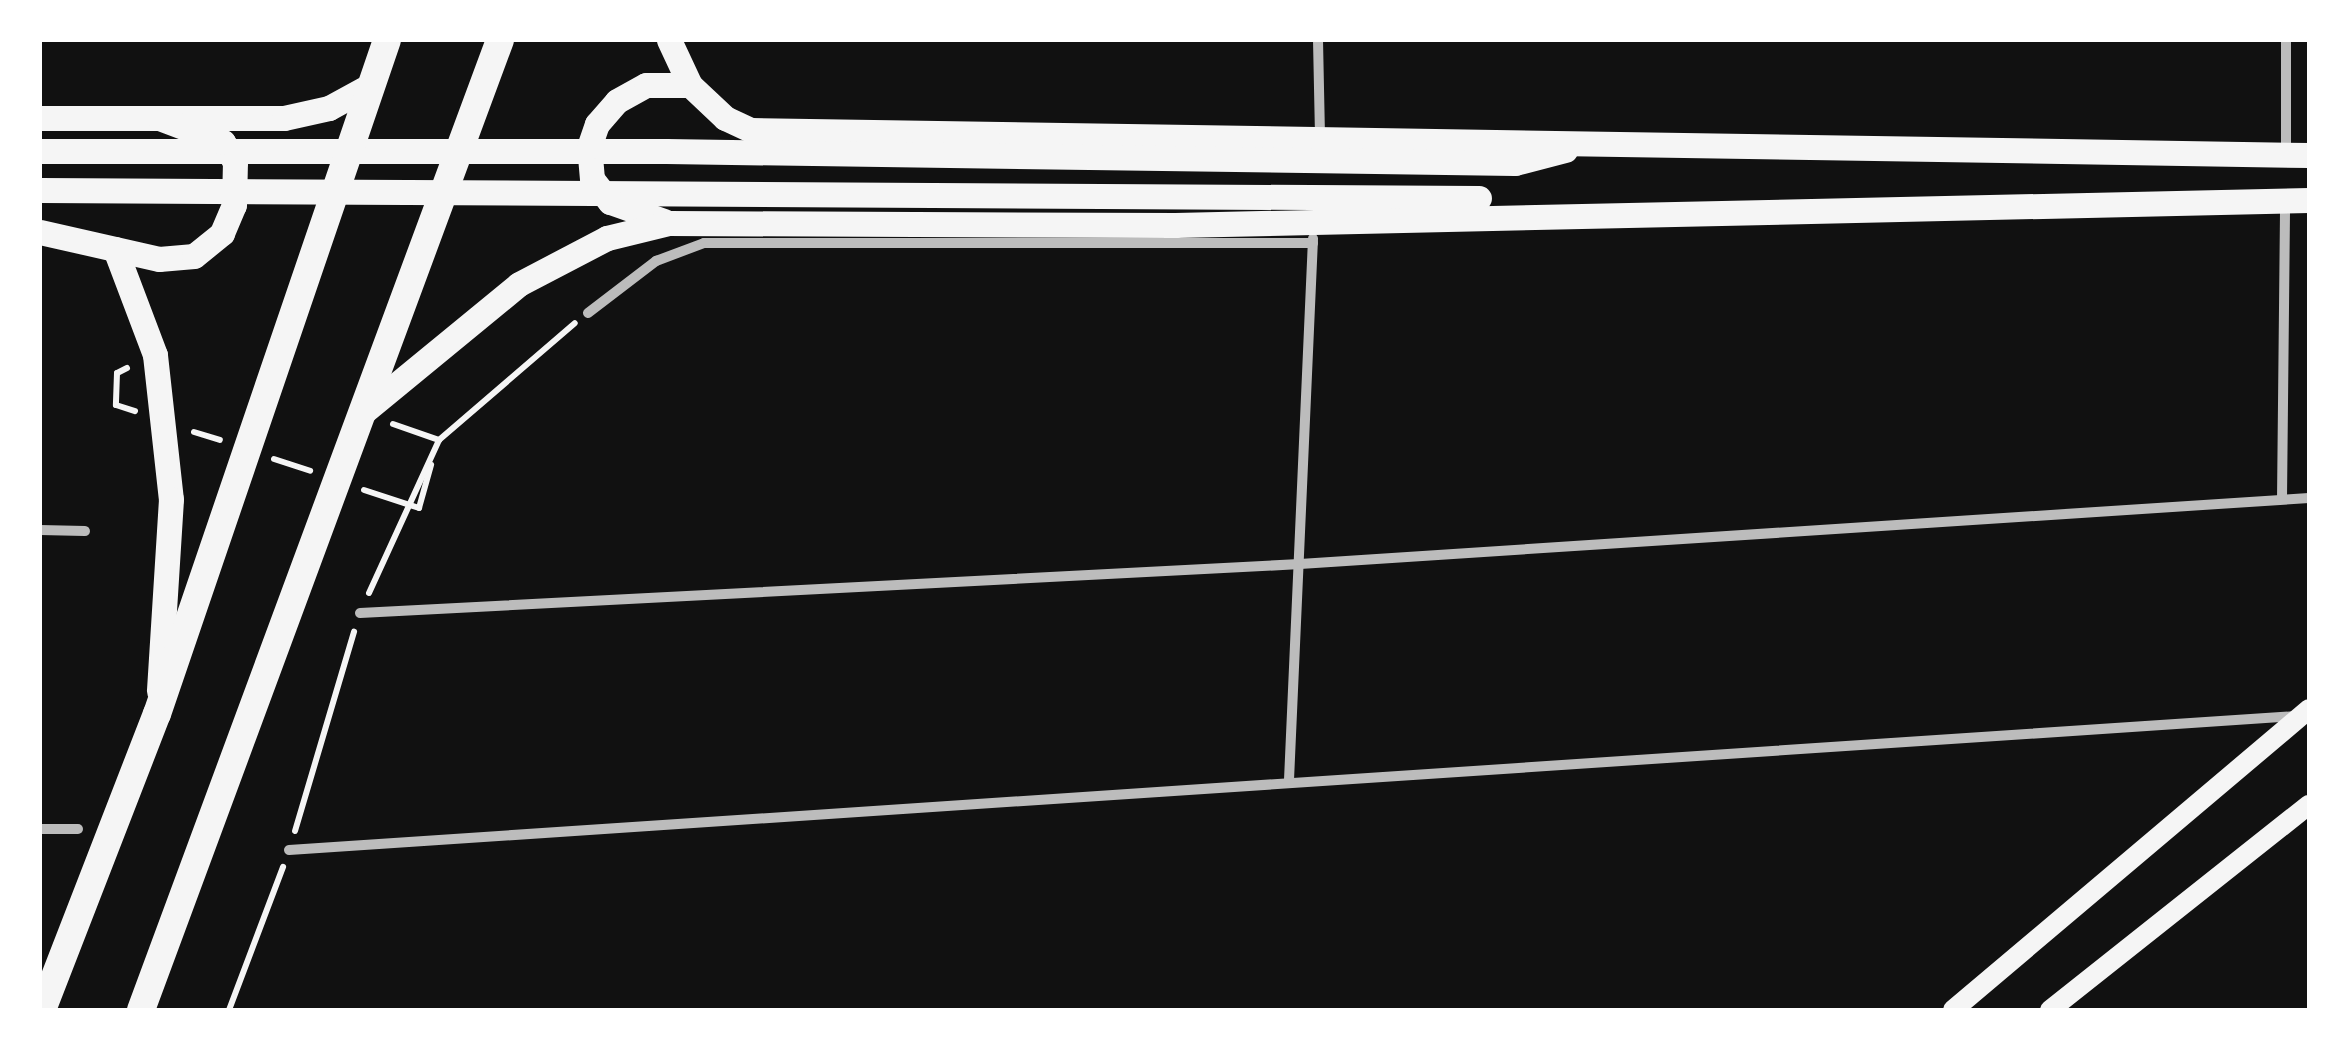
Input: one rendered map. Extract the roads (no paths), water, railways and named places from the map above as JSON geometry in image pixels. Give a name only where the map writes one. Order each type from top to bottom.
[{"type":"highway","points":[[42,1010],[158,714],[387,40]]},
{"type":"highway","points":[[141,1010],[500,40]]},
{"type":"main road","points":[[669,40],[690,85],[717,112],[751,130],[2297,155]]},
{"type":"main road","points":[[40,118],[284,118],[329,108],[371,84]]},
{"type":"main road","points":[[668,223],[610,202],[592,179],[590,147],[597,124],[618,101],[646,85],[690,85]]},
{"type":"main road","points":[[40,232],[160,260],[194,256],[222,234],[234,205],[235,162],[223,142],[159,118]]},
{"type":"main road","points":[[40,151],[666,151],[1516,163],[1594,142]]},
{"type":"main road","points":[[40,190],[1517,198],[1588,212]]},
{"type":"main road","points":[[362,413],[520,284],[607,238],[668,223],[1175,225],[1313,231],[1588,212],[2297,200]]},
{"type":"main road","points":[[115,249],[155,355],[171,499],[158,714]]},
{"type":"main road","points":[[1954,1010],[2305,712]]},
{"type":"main road","points":[[2050,1010],[2309,805]]},
{"type":"street","points":[[1318,40],[1320,140]]},
{"type":"street","points":[[2286,40],[2297,155]]},
{"type":"street","points":[[2282,499],[2297,200]]},
{"type":"street","points":[[588,313],[656,261],[704,243],[1313,231],[1289,780]]},
{"type":"street","points":[[360,613],[1300,564],[2309,498]]},
{"type":"street","points":[[40,530],[85,531]]},
{"type":"street","points":[[289,850],[2305,712]]},
{"type":"street","points":[[40,829],[78,829]]}]
